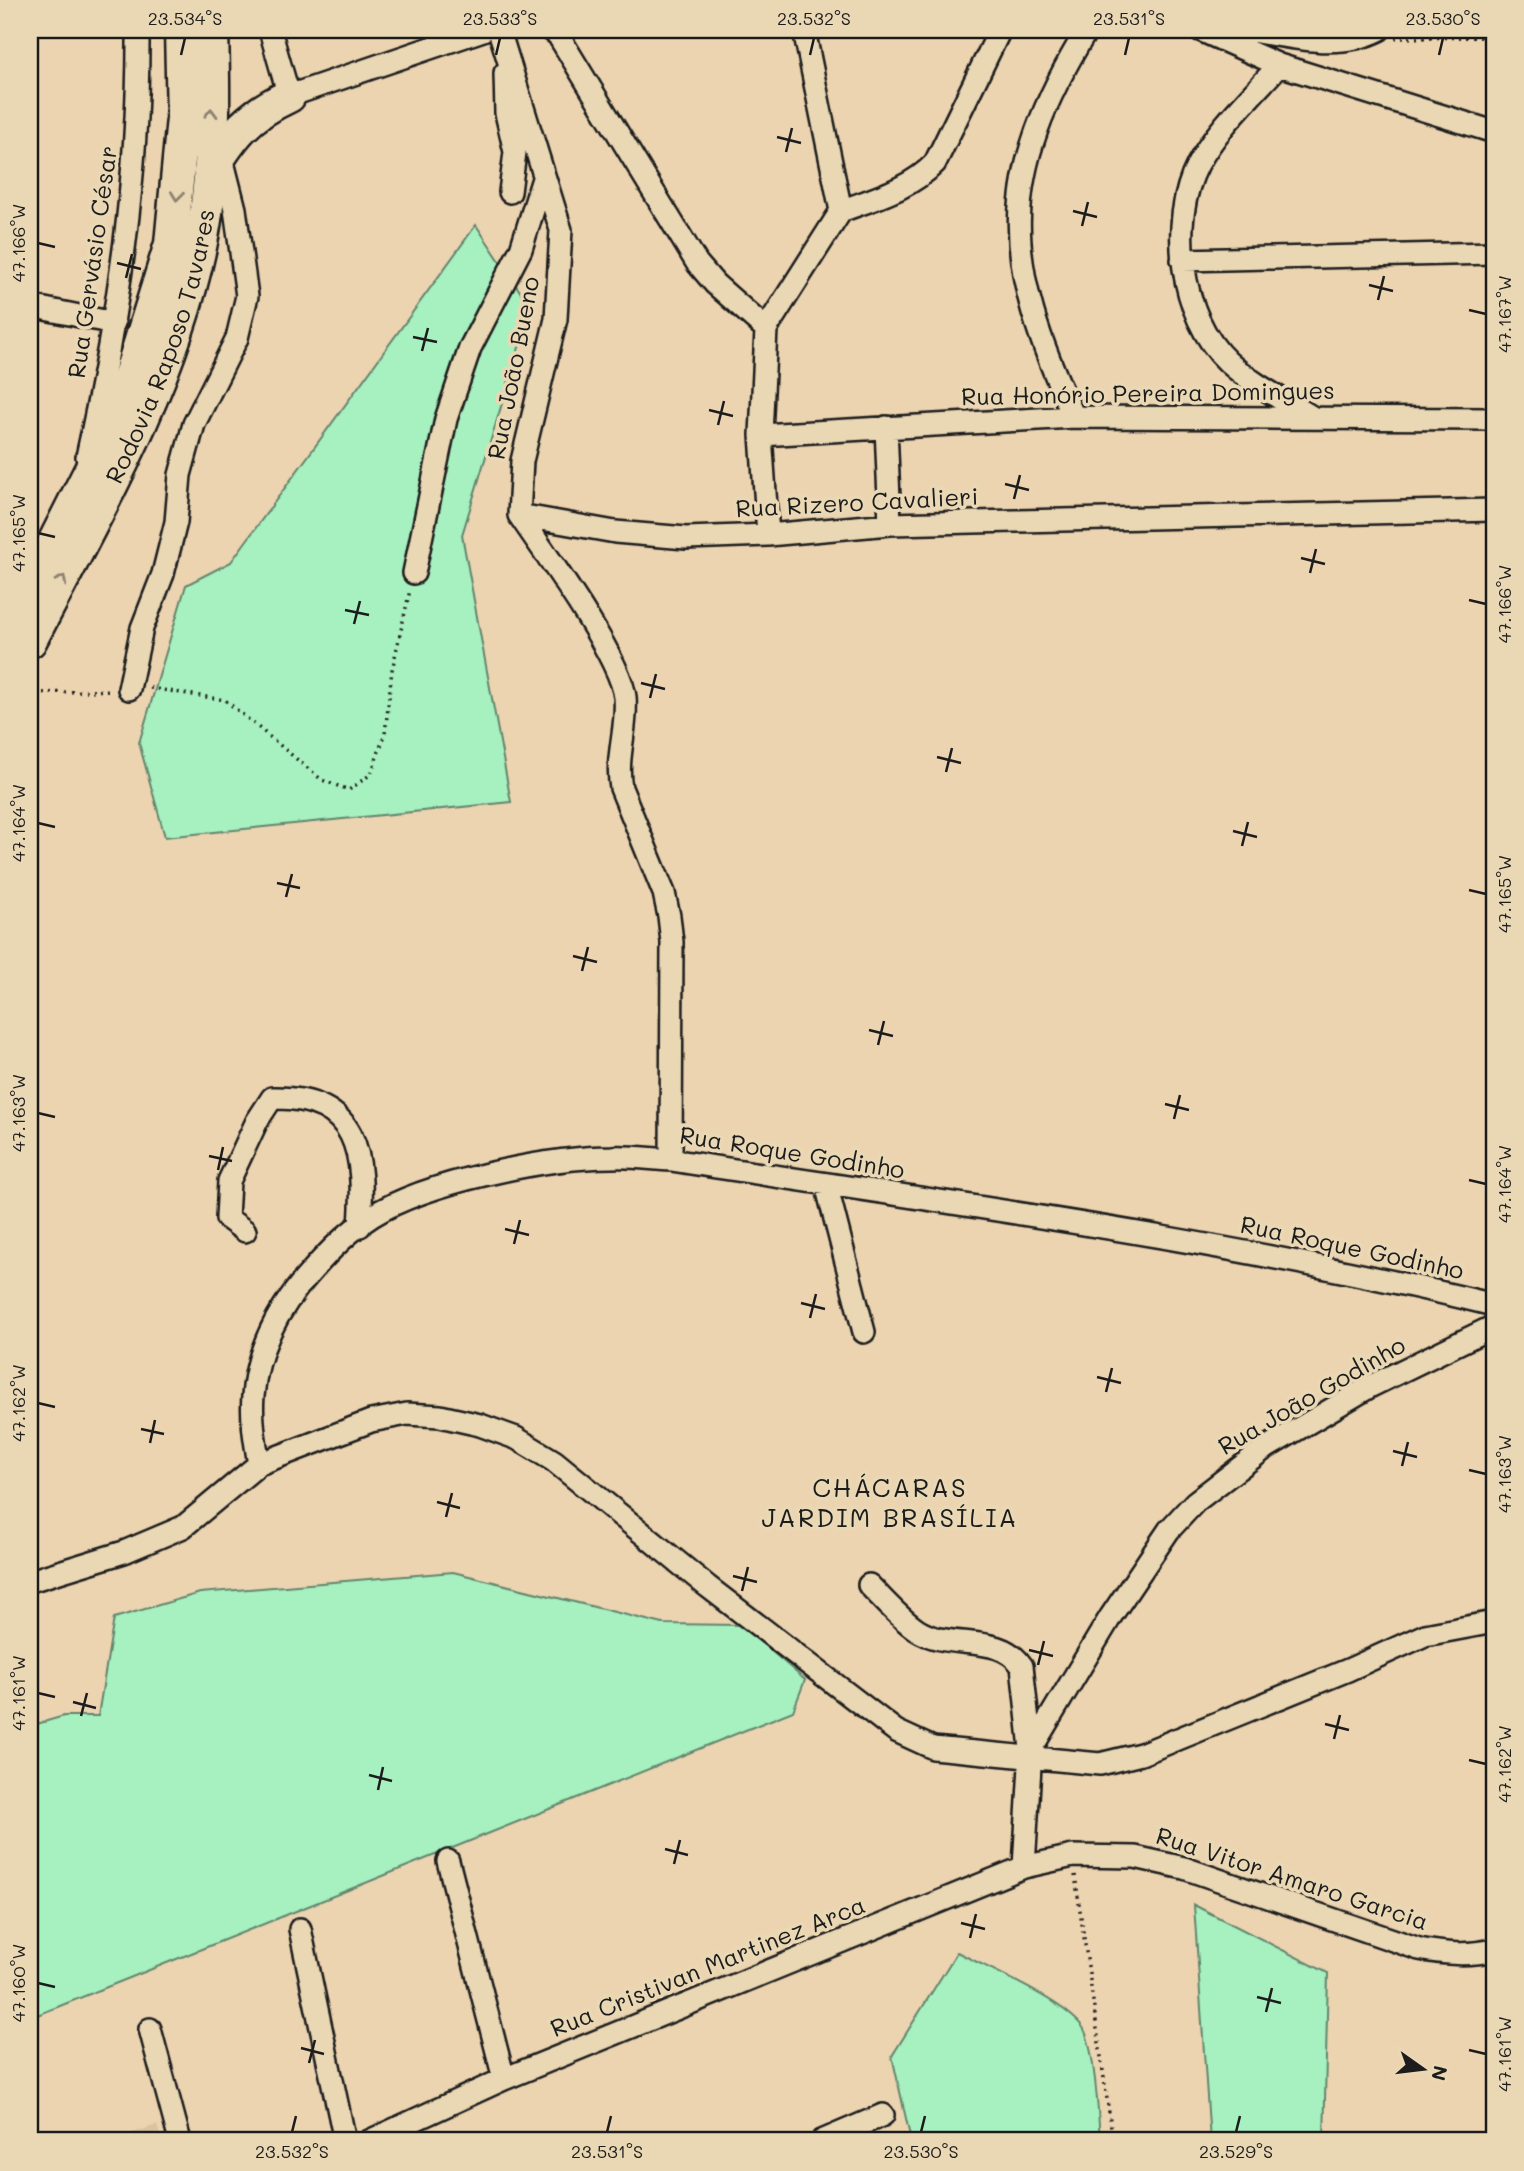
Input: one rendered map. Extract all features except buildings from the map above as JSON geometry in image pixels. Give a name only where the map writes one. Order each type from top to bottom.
[{"type":"highway","name":"Rodovia Raposo Tavares","points":[[30,590],[78,500],[117,418],[171,244],[183,118],[181,30]]},
{"type":"highway","name":"Rodovia Raposo Tavares","points":[[30,641],[136,435],[160,374],[200,246],[215,164],[212,30]]},
{"type":"highway","points":[[215,164],[244,122],[263,108],[289,96]]},
{"type":"street","name":"Rua Gervásio César","points":[[78,500],[114,323],[139,117],[138,30]]},
{"type":"street","points":[[270,30],[289,96],[483,30]]},
{"type":"street","points":[[551,30],[558,35],[697,263],[715,284],[766,329]]},
{"type":"street","points":[[804,30],[841,211]]},
{"type":"street","points":[[768,535],[761,435],[766,329],[841,211],[905,186],[921,177],[935,163],[1000,30]]},
{"type":"street","points":[[1073,416],[1043,347],[1028,302],[1021,269],[1019,203],[1022,176],[1035,134],[1051,94],[1087,30]]},
{"type":"street","points":[[1200,30],[1279,65],[1494,132]]},
{"type":"street","points":[[1245,30],[1324,41],[1358,39],[1379,30]]},
{"type":"street","points":[[502,37],[506,113],[515,152],[510,192]]},
{"type":"street","name":"Rua João Bueno","points":[[502,37],[561,230],[561,275],[556,319],[522,461],[519,515]]},
{"type":"street","points":[[1279,65],[1220,133],[1199,163],[1186,192],[1181,218],[1182,260],[1197,313],[1214,347],[1245,375],[1312,417]]},
{"type":"street","points":[[128,689],[142,628],[163,573],[176,522],[180,475],[194,424],[237,338],[247,296],[235,209],[215,164]]},
{"type":"street","points":[[414,573],[446,419],[470,348],[521,249],[544,175]]},
{"type":"street","points":[[1182,260],[1494,253]]},
{"type":"street","points":[[30,306],[114,323]]},
{"type":"street","name":"Rua Honório Pereira Domingues","points":[[761,435],[1073,416],[1494,419]]},
{"type":"street","points":[[886,427],[890,524]]},
{"type":"street","name":"Rua Rizero Cavalieri","points":[[519,515],[656,537],[768,535],[890,524],[1494,510]]},
{"type":"street","points":[[519,515],[602,644],[619,676],[625,696],[619,780],[664,893],[671,942],[671,1160]]},
{"type":"street","points":[[245,1231],[227,1218],[229,1181],[257,1121],[272,1098],[300,1097],[325,1109],[352,1133],[361,1162],[360,1226]]},
{"type":"street","name":"Rua Roque Godinho","points":[[258,1464],[252,1417],[253,1395],[265,1344],[276,1319],[295,1289],[324,1257],[360,1226],[405,1201],[454,1184],[543,1164],[613,1157],[671,1160],[1272,1256],[1494,1305]]},
{"type":"street","points":[[825,1184],[864,1332]]},
{"type":"street","name":"Rua João Godinho","points":[[1024,1867],[1030,1754],[1144,1564],[1169,1530],[1195,1502],[1264,1449],[1371,1386],[1494,1326]]},
{"type":"street","points":[[30,1581],[157,1540],[183,1527],[258,1464],[371,1420],[407,1414],[440,1416],[480,1425],[516,1438],[563,1468],[708,1586],[896,1731],[933,1748],[1030,1754],[1100,1764],[1141,1754],[1348,1670],[1425,1635],[1494,1622]]},
{"type":"street","points":[[869,1585],[918,1630],[937,1639],[1002,1648],[1014,1654],[1022,1666],[1030,1754]]},
{"type":"street","name":"Rua Cristivan Martinez Arca","points":[[369,2141],[504,2079],[1024,1867],[1073,1856]]},
{"type":"street","name":"Rua Vitor Amaro Garcia","points":[[1073,1856],[1135,1857],[1184,1868],[1419,1949],[1447,1954],[1477,1954],[1494,1950]]},
{"type":"street","points":[[448,1861],[504,2079]]},
{"type":"street","points":[[300,1929],[345,2141]]},
{"type":"street","points":[[150,2029],[180,2141]]},
{"type":"street","points":[[822,2141],[883,2115]]},
{"type":"path","points":[[1358,39],[1494,37]]},
{"type":"path","points":[[30,698],[42,693],[151,688],[225,700],[323,780],[349,790],[371,774],[385,734],[392,670],[414,573]]},
{"type":"path","points":[[1073,1856],[1113,2141]]},
{"type":"shaded area","points":[[157,2125],[162,2141],[117,2141],[116,2138]]},
{"type":"green space","points":[[476,225],[531,308],[462,535],[511,802],[165,837],[139,743],[186,585],[231,562]]},
{"type":"green space","points":[[453,1572],[663,1624],[741,1625],[805,1680],[793,1711],[30,2018],[30,1726],[64,1716],[98,1716],[114,1618],[200,1593]]},
{"type":"green space","points":[[1194,1905],[1328,1973],[1324,2141],[1210,2141]]},
{"type":"green space","points":[[957,1952],[1042,1995],[1082,2026],[1093,2063],[1100,2141],[911,2141],[892,2056]]},
{"type":"district","name":"CHÁCARAS JARDIM BRASÍLIA","points":[[890,1503]]}]
